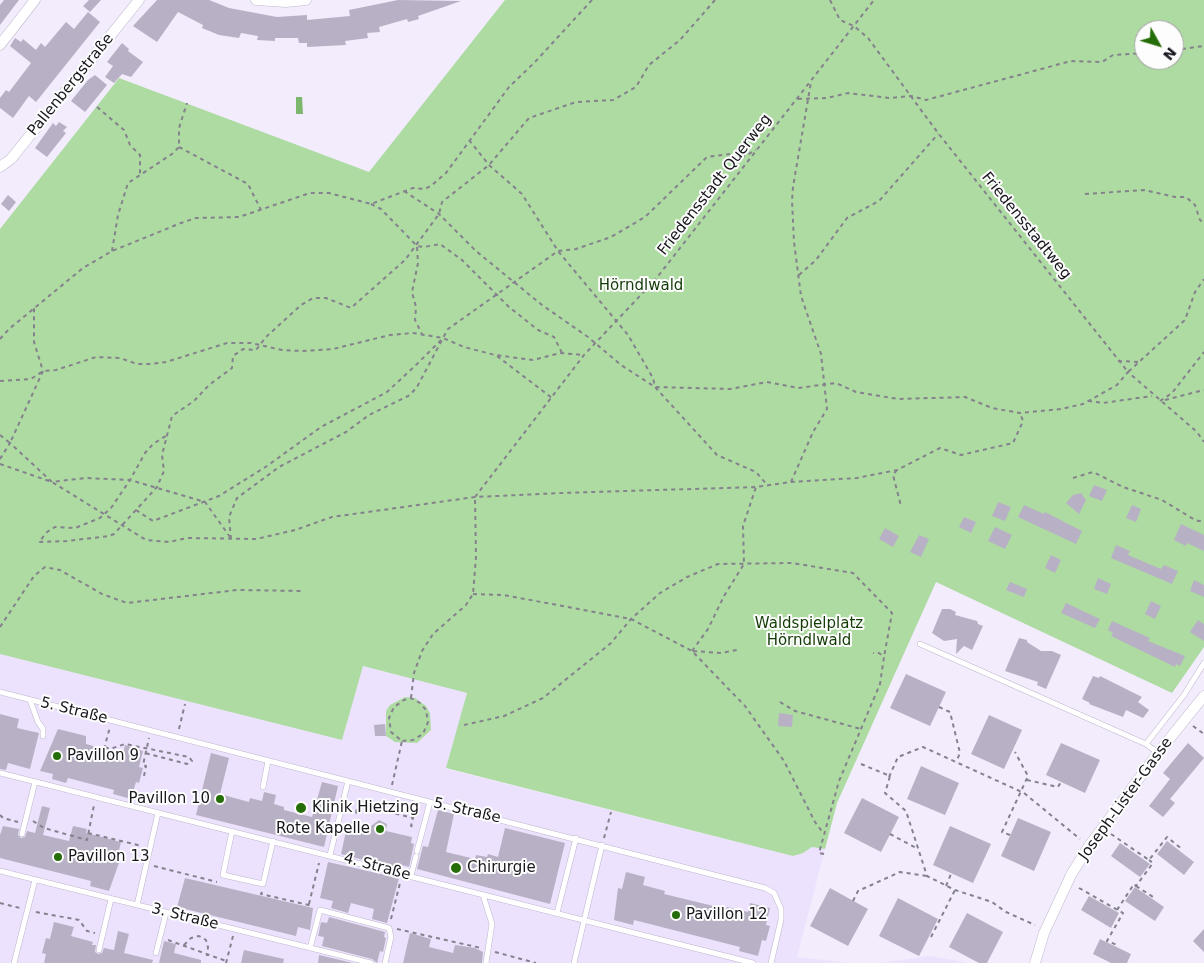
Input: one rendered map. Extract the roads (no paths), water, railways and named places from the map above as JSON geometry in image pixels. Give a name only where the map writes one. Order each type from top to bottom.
[{"type":"street","points":[[0,45],[35,0]]},
{"type":"street","name":"Pallenbergstraße","points":[[0,167],[10,159],[139,0]]},
{"type":"street","points":[[256,0],[286,2],[306,0]]},
{"type":"street","name":"Joseph-Lister-Gasse","points":[[1035,963],[1044,933],[1072,875],[1089,846],[1158,753],[1204,696]]},
{"type":"lane","points":[[920,644],[1146,744],[1158,753]]},
{"type":"lane","points":[[1146,744],[1184,695],[1204,663]]},
{"type":"lane","name":"5. Straße","points":[[0,692],[576,838],[771,890],[779,900],[782,914],[771,963]]},
{"type":"lane","points":[[30,700],[43,730],[43,736]]},
{"type":"lane","points":[[263,787],[268,761]]},
{"type":"lane","name":"4. Straße","points":[[0,773],[753,963]]},
{"type":"lane","points":[[330,855],[348,781]]},
{"type":"lane","points":[[22,834],[35,782]]},
{"type":"lane","points":[[411,876],[430,802]]},
{"type":"lane","points":[[137,905],[158,813]]},
{"type":"lane","points":[[232,831],[223,875],[263,884],[273,841]]},
{"type":"lane","points":[[557,913],[576,838]]},
{"type":"lane","points":[[574,963],[602,845]]},
{"type":"lane","name":"3. Straße","points":[[0,871],[371,963]]},
{"type":"lane","points":[[14,963],[35,880]]},
{"type":"lane","points":[[483,895],[492,924],[486,963]]},
{"type":"lane","points":[[99,950],[111,899]]},
{"type":"lane","points":[[310,948],[320,910],[389,928],[391,937],[385,963]]},
{"type":"lane","points":[[156,953],[166,912]]},
{"type":"place","name":"Pavillon 9","points":[[57,756]]},
{"type":"place","name":"Pavillon 10","points":[[220,799]]},
{"type":"place","name":"Klinik Hietzing","points":[[301,808]]},
{"type":"place","name":"Rote Kapelle","points":[[380,829]]},
{"type":"place","name":"Pavillon 13","points":[[58,857]]},
{"type":"place","name":"Chirurgie","points":[[456,868]]},
{"type":"place","name":"Pavillon 12","points":[[676,915]]},
{"type":"park label","name":"Hörndlwald","points":[[641,286]]},
{"type":"park label","name":"Waldspielplatz Hörndlwald","points":[[809,632]]}]
